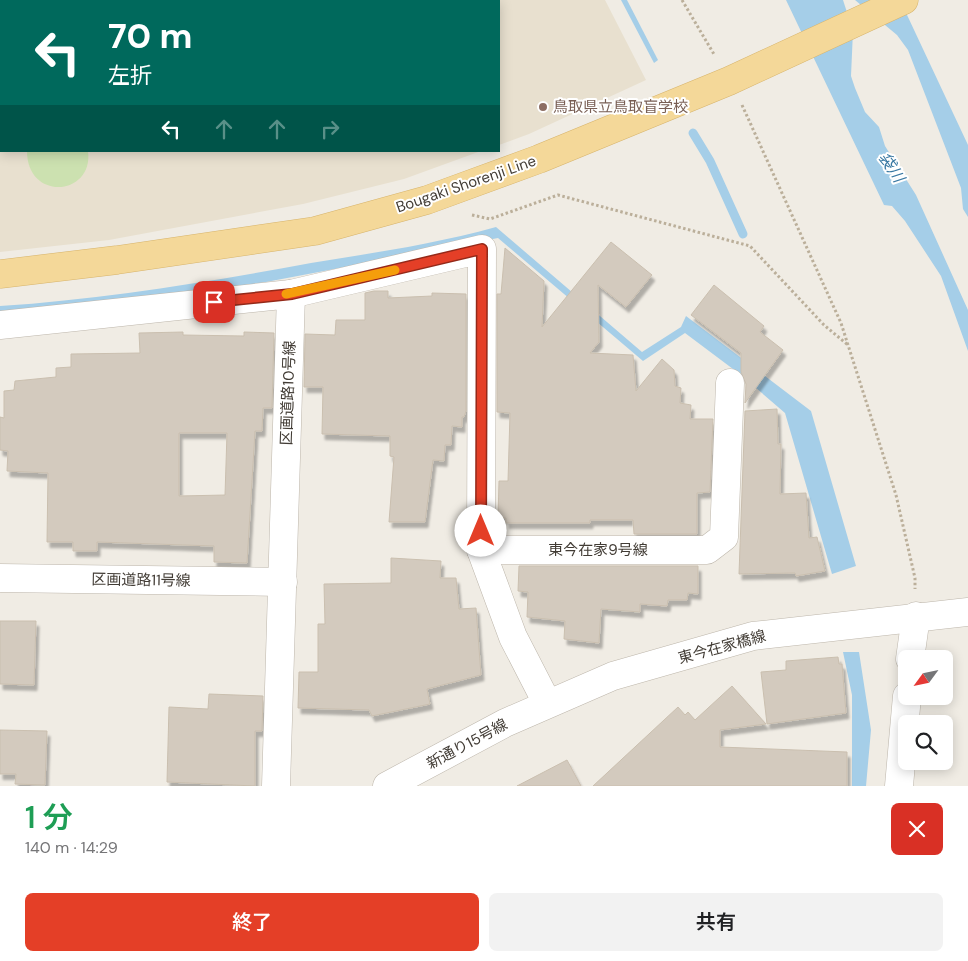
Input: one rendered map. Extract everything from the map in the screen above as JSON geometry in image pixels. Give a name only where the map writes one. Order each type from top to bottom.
[{"type":"main road","name":"Bougaki Shorenji Line","points":[[0,274],[117,260],[315,231],[448,193],[539,159],[754,70],[904,0]]},
{"type":"street","points":[[0,325],[292,294],[482,249],[481,550],[513,637],[547,703]]},
{"type":"street","name":"区画道路10号線","points":[[276,786],[292,294]]},
{"type":"street","name":"東今在家9号線","points":[[481,550],[707,550],[724,537],[730,383]]},
{"type":"street","name":"区画道路11号線","points":[[0,578],[282,582]]},
{"type":"street","name":"東今在家橋線","points":[[547,703],[612,676],[753,636],[925,615],[968,612]]},
{"type":"street","points":[[913,650],[925,615]]},
{"type":"street","name":"新通り15号線","points":[[387,786],[547,703]]},
{"type":"street","points":[[899,786],[906,705]]},
{"type":"path","points":[[682,0],[730,80],[841,323],[896,495],[925,615]]},
{"type":"path","points":[[448,193],[466,214],[490,218],[558,195],[750,246],[824,325],[848,346]]},
{"type":"shaded area","name":"鳥取県立鳥取盲学校","points":[[500,0],[605,0],[646,80],[529,134],[500,145]]},
{"type":"shaded area","name":"鳥取県立鳥取盲学校","points":[[0,152],[478,152],[404,179],[303,204],[109,240],[0,252]]},
{"type":"green space","points":[[27,152],[88,152],[87,166],[81,177],[71,184],[60,187],[48,185],[37,179],[30,167]]},
{"type":"water","points":[[621,0],[627,0],[658,60],[654,63]]},
{"type":"water","name":"袋川","points":[[786,0],[843,0],[853,31],[851,76],[855,88],[865,112],[879,127],[885,146],[916,195],[968,310],[968,351],[941,276],[905,221],[892,206],[884,205]]},
{"type":"water","points":[[855,0],[900,0],[968,145],[968,217],[963,209],[961,188],[908,50],[897,35]]},
{"type":"water","points":[[496,227],[642,352],[681,327],[686,316],[811,411],[856,566],[832,574],[785,413],[741,375],[685,333],[643,361],[498,238],[266,282],[100,305],[0,314],[0,306],[78,299],[195,283],[404,248]]},
{"type":"water","points":[[843,652],[859,652],[871,730],[866,786],[852,786],[852,695]]},
{"type":"building","points":[[611,242],[652,275],[626,307],[598,285],[599,342],[590,353],[633,355],[636,391],[662,359],[674,370],[675,386],[681,388],[680,403],[691,405],[690,419],[713,419],[710,492],[697,493],[697,534],[634,534],[633,520],[590,520],[590,523],[506,523],[506,518],[498,518],[499,481],[508,481],[510,413],[497,412],[497,294],[501,294],[505,248],[544,281],[542,327]]},
{"type":"building","points":[[714,285],[764,326],[760,332],[783,350],[745,403],[746,384],[741,372],[741,353],[691,315]]},
{"type":"building","points":[[388,291],[388,298],[432,296],[432,293],[466,294],[466,411],[464,417],[462,417],[462,427],[452,426],[451,445],[445,445],[444,461],[433,460],[425,522],[389,522],[394,457],[390,456],[390,436],[322,434],[323,387],[304,387],[305,334],[335,335],[336,320],[365,320],[365,293]]},
{"type":"building","points":[[183,332],[183,335],[244,336],[244,332],[274,333],[272,408],[263,408],[262,431],[255,431],[247,563],[214,562],[214,546],[97,542],[97,551],[73,551],[73,542],[47,542],[48,473],[7,471],[8,451],[0,450],[0,417],[4,418],[4,391],[14,390],[15,381],[56,377],[56,368],[71,367],[71,354],[140,353],[139,333]],"holes":[[[179,433],[227,433],[225,495],[179,496]]]},
{"type":"building","points":[[777,409],[778,444],[781,444],[780,494],[806,493],[809,538],[817,537],[825,571],[796,576],[795,573],[739,574],[745,411]]},
{"type":"building","points":[[391,558],[441,561],[440,578],[456,578],[459,609],[476,608],[481,675],[427,689],[430,704],[372,716],[369,710],[298,708],[299,672],[318,672],[318,624],[325,624],[324,584],[391,583]]},
{"type":"building","points":[[519,566],[698,566],[698,594],[688,593],[687,600],[668,600],[667,606],[640,604],[640,612],[601,609],[599,643],[564,639],[565,621],[527,617],[528,592],[518,591]]},
{"type":"building","points":[[0,621],[36,621],[34,685],[0,684]]},
{"type":"building","points":[[838,657],[839,664],[842,664],[846,713],[767,724],[761,672],[786,670],[786,661]]},
{"type":"building","points":[[732,686],[766,724],[720,730],[720,747],[847,752],[847,786],[593,786],[678,707],[685,715],[688,712],[695,720]]},
{"type":"building","points":[[209,694],[263,696],[262,731],[255,731],[255,786],[167,782],[169,707],[208,709]]},
{"type":"building","points":[[0,730],[47,731],[45,785],[15,784],[16,774],[0,774]]},
{"type":"building","points":[[567,760],[581,786],[517,786]]},
{"type":"waterway","points":[[693,133],[710,161],[743,234]]},
{"type":"slow traffic","points":[[286,294],[395,270]]},
{"type":"place","name":"鳥取県立鳥取盲学校","points":[[543,107]]},
{"type":"route","points":[[214,302],[292,294],[482,249],[481,531]]}]
